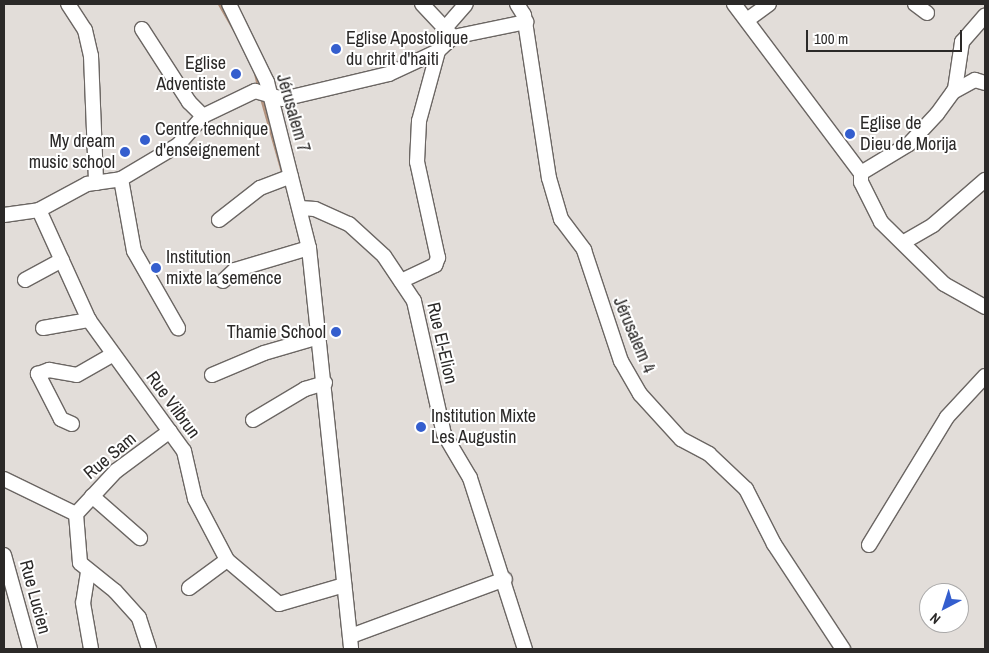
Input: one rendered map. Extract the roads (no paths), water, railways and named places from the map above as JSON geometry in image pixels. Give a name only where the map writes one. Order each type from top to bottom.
[{"type":"street","points":[[68,4],[85,30],[91,56],[96,183]]},
{"type":"street","name":"Jérusalem 7","points":[[229,4],[272,97],[309,248],[325,383],[351,643]]},
{"type":"street","points":[[422,4],[449,32]]},
{"type":"street","points":[[401,281],[435,265],[438,258],[417,162],[419,121],[438,51],[466,4]]},
{"type":"street","name":"Jérusalem 4","points":[[517,4],[526,22],[548,178],[561,219],[584,250],[622,361],[640,394],[681,439],[709,454],[746,489],[774,544],[843,649]]},
{"type":"street","points":[[734,4],[861,173],[876,215],[944,284],[985,306]]},
{"type":"street","points":[[747,20],[769,4]]},
{"type":"street","points":[[915,4],[927,13]]},
{"type":"street","points":[[953,92],[962,42],[985,16]]},
{"type":"street","points":[[449,32],[526,22]]},
{"type":"street","points":[[142,28],[189,102],[203,116]]},
{"type":"street","points":[[4,215],[39,210],[96,183],[122,179],[178,145],[203,116],[255,91],[283,99],[389,74],[438,51]]},
{"type":"street","points":[[861,173],[878,167],[909,144],[953,92],[975,80],[985,83]]},
{"type":"street","points":[[219,220],[260,188],[291,176]]},
{"type":"street","points":[[122,179],[134,251],[178,328]]},
{"type":"street","points":[[904,242],[932,225],[985,180]]},
{"type":"street","name":"Rue El-Elion","points":[[300,208],[314,209],[349,224],[384,256],[414,301],[444,434],[470,478],[505,579],[525,649]]},
{"type":"street","name":"Rue Vilbrun","points":[[39,210],[89,320],[112,355],[184,451],[207,526],[227,560],[279,604],[344,585]]},
{"type":"street","points":[[223,281],[235,270],[309,248]]},
{"type":"street","points":[[26,280],[62,260]]},
{"type":"street","points":[[43,328],[89,320]]},
{"type":"street","points":[[212,375],[264,353],[319,337]]},
{"type":"street","points":[[72,424],[61,419],[39,383],[38,374],[49,370],[77,375],[112,355]]},
{"type":"street","points":[[869,546],[947,417],[985,376]]},
{"type":"street","points":[[253,420],[288,398],[325,383]]},
{"type":"street","name":"Rue Sam","points":[[76,514],[116,471],[170,431]]},
{"type":"street","points":[[4,479],[76,514],[80,563],[88,572],[115,591],[139,618],[149,649]]},
{"type":"street","points":[[92,496],[140,538]]},
{"type":"street","name":"Rue Lucien","points":[[4,555],[30,649]]},
{"type":"street","points":[[189,588],[227,560]]},
{"type":"street","points":[[88,572],[83,602],[91,649]]},
{"type":"street","points":[[351,643],[505,579]]},
{"type":"waterway","points":[[219,4],[236,34]]},
{"type":"waterway","points":[[254,69],[258,87]]},
{"type":"waterway","points":[[261,98],[283,176]]},
{"type":"place","name":"Eglise Apostolique du chrit d'haiti","points":[[336,49]]},
{"type":"place","name":"Eglise Adventiste","points":[[236,74]]},
{"type":"place","name":"Eglise de Dieu de Morija","points":[[850,134]]},
{"type":"place","name":"Centre technique d'enseignement","points":[[145,140]]},
{"type":"place","name":"My dream music school","points":[[125,152]]},
{"type":"place","name":"Institution mixte la semence","points":[[156,268]]},
{"type":"place","name":"Thamie School","points":[[336,332]]},
{"type":"place","name":"Institution Mixte Les Augustin","points":[[421,427]]}]
